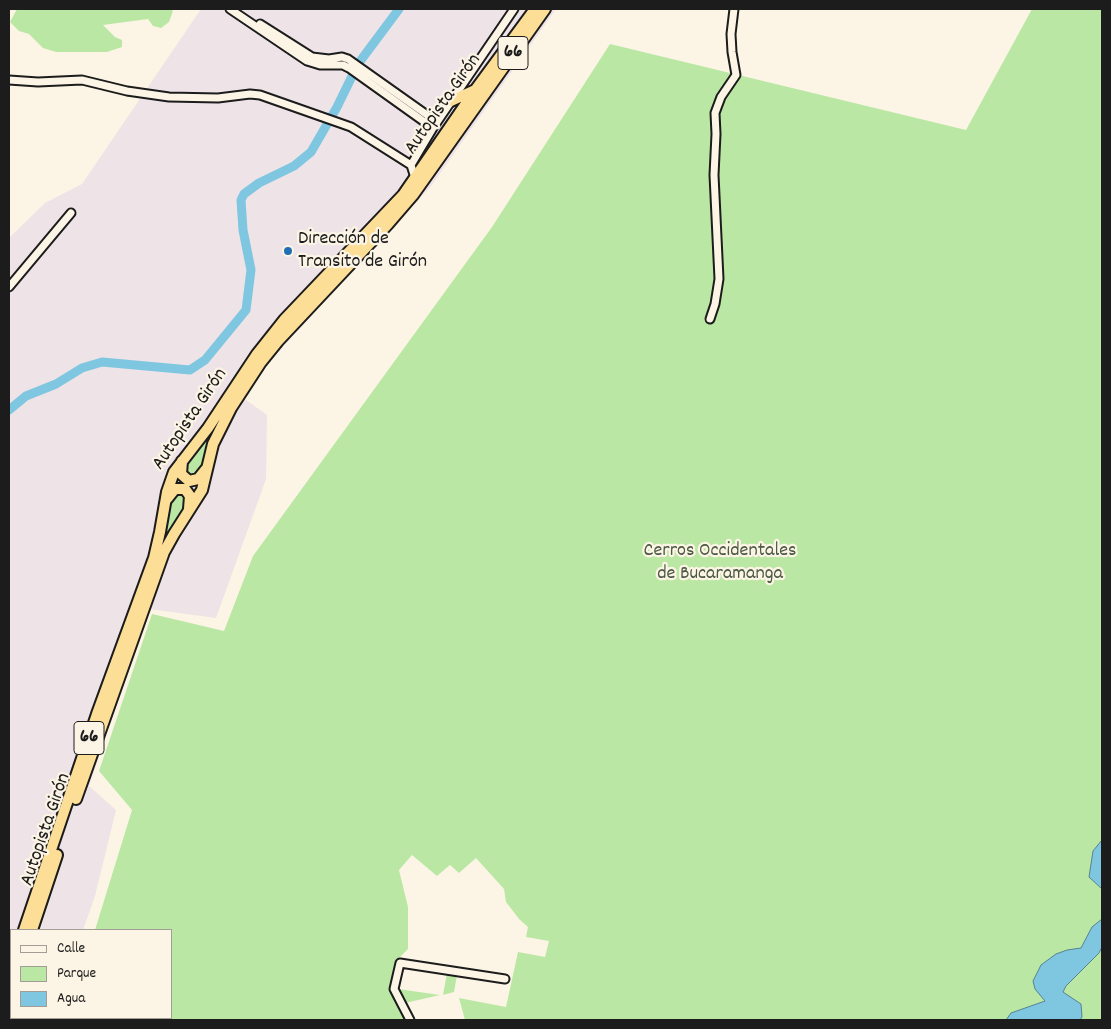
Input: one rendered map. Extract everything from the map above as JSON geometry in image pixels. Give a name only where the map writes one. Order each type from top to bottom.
[{"type":"highway","name":"Autopista Girón","points":[[24,929],[97,714],[154,558],[169,480],[182,460],[208,428],[257,354],[284,320],[403,195],[476,89],[535,9]]},
{"type":"highway","name":"Autopista Girón","points":[[32,929],[73,806],[164,552],[202,490],[213,444],[219,428],[261,362],[278,341],[413,195],[545,9]]},
{"type":"highway","points":[[451,101],[476,89]]},
{"type":"highway","points":[[182,460],[181,474],[189,480],[198,479],[207,468]]},
{"type":"highway","points":[[164,502],[175,489],[184,489],[190,496],[188,512]]},
{"type":"street","points":[[230,9],[307,61],[320,65],[351,65]]},
{"type":"street","points":[[238,9],[312,57],[329,59],[342,57],[435,125]]},
{"type":"street","points":[[411,165],[435,125],[514,9]]},
{"type":"street","points":[[710,319],[715,304],[719,279],[714,175],[715,113],[721,96],[736,75],[731,34],[734,9]]},
{"type":"street","points":[[9,80],[38,82],[82,80],[127,91],[169,97],[218,98],[250,94],[260,95],[351,127],[411,165],[415,178]]},
{"type":"street","points":[[9,287],[71,213]]},
{"type":"street","points":[[410,1020],[394,989],[400,963],[505,979]]},
{"type":"shaded area","points":[[201,9],[556,9],[431,186],[275,355],[242,397],[267,415],[266,479],[216,618],[149,609],[89,786],[116,810],[95,896],[83,929],[10,929],[10,1019],[52,1019],[9,1020],[9,238],[45,203],[82,184]]},
{"type":"green space","points":[[17,9],[170,9],[173,11],[169,22],[161,28],[153,26],[148,19],[103,25],[115,37],[122,40],[122,47],[107,52],[56,52],[43,48],[29,34],[19,31],[10,22]]},
{"type":"green space","name":"Cerros Occidentales de Bucaramanga","points":[[1032,9],[1102,9],[1102,1020],[465,1020],[459,998],[506,1007],[518,952],[545,957],[549,941],[526,937],[528,927],[506,902],[504,889],[476,858],[459,873],[450,865],[437,876],[412,855],[399,870],[408,907],[408,949],[397,960],[390,990],[406,1020],[68,1020],[172,1019],[172,929],[95,929],[132,810],[99,771],[152,614],[224,631],[253,556],[492,227],[610,44],[966,130]]},
{"type":"green space","points":[[210,434],[202,472],[193,476],[187,472],[189,460]]},
{"type":"green space","points":[[181,492],[185,498],[183,510],[165,540],[169,507],[176,495]]},
{"type":"green space","points":[[447,973],[457,975],[454,992],[443,995]]},
{"type":"green space","points":[[398,989],[440,995],[405,1003]]},
{"type":"water","points":[[1102,840],[1102,889],[1089,877],[1093,851]]},
{"type":"water","points":[[1102,919],[1102,947],[1099,953],[1066,986],[1063,992],[1081,1004],[1082,1017],[1080,1020],[1006,1020],[1011,1013],[1045,1001],[1035,989],[1033,981],[1041,965],[1056,954],[1081,948],[1092,927]]},
{"type":"waterway","points":[[9,410],[26,396],[56,384],[82,368],[102,362],[190,370],[205,360],[246,310],[251,270],[243,230],[241,200],[244,194],[259,183],[294,166],[311,152],[337,107],[358,64],[399,9]]},
{"type":"place","name":"Dirección de Transito de Girón","points":[[288,251]]}]
